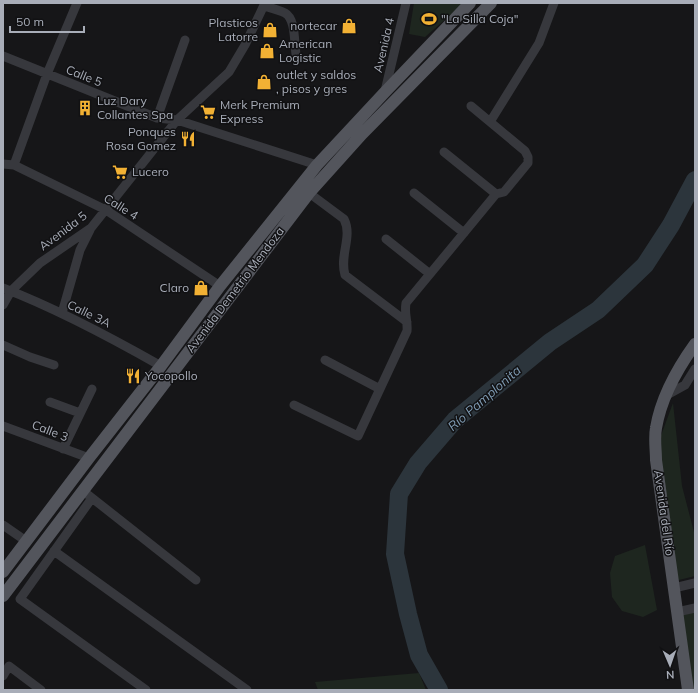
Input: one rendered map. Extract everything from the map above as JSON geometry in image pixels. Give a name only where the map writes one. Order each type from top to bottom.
[{"type":"main road","name":"Avenida Demetrio Mendoza","points":[[3,572],[161,366],[220,286],[317,165],[470,3]]},
{"type":"main road","name":"Avenida Demetrio Mendoza","points":[[3,596],[87,494],[309,193],[362,134],[491,3]]},
{"type":"main road","name":"Avenida del Río","points":[[688,690],[656,460],[655,429],[665,396],[683,360],[695,344]]},
{"type":"street","points":[[14,165],[47,74],[77,3]]},
{"type":"street","name":"Avenida 4","points":[[385,92],[406,3]]},
{"type":"street","points":[[490,122],[540,43],[554,3]]},
{"type":"street","points":[[265,5],[286,13],[291,18],[296,54]]},
{"type":"street","name":"Avenida 5","points":[[3,305],[7,290],[40,263],[91,228],[176,120],[229,72],[245,45],[265,5]]},
{"type":"street","points":[[157,118],[185,40]]},
{"type":"street","name":"Calle 5","points":[[3,56],[157,118],[176,120],[317,165]]},
{"type":"street","points":[[294,405],[358,436],[407,331],[408,322],[404,312],[406,303],[496,194],[504,192],[528,163],[528,157],[525,151],[471,106]]},
{"type":"street","points":[[444,152],[496,194]]},
{"type":"street","name":"Calle 4","points":[[3,164],[14,165],[106,210],[220,286]]},
{"type":"street","points":[[309,193],[344,219],[347,225],[347,234],[342,262],[344,275],[408,322]]},
{"type":"street","points":[[414,193],[464,233]]},
{"type":"street","points":[[62,313],[80,250],[91,228]]},
{"type":"street","points":[[386,239],[430,274]]},
{"type":"street","name":"Calle 3A","points":[[7,290],[62,313],[110,337],[161,366]]},
{"type":"street","points":[[3,345],[30,357],[54,364]]},
{"type":"street","points":[[325,360],[380,389]]},
{"type":"street","points":[[665,396],[686,385],[695,369]]},
{"type":"street","points":[[63,449],[92,389]]},
{"type":"street","points":[[50,402],[80,413]]},
{"type":"street","name":"Calle 3","points":[[3,426],[89,458]]},
{"type":"street","points":[[146,690],[20,599],[54,551],[87,494],[196,580]]},
{"type":"street","points":[[3,525],[26,541]]},
{"type":"street","points":[[54,551],[247,690]]},
{"type":"street","points":[[674,588],[695,583]]},
{"type":"street","points":[[677,612],[695,608]]},
{"type":"street","points":[[3,676],[9,666],[41,690]]},
{"type":"shaded area","name":"\"La Silla Coja\"","points":[[414,3],[464,3],[425,37],[409,34]]},
{"type":"shaded area","points":[[673,403],[682,486],[695,536],[695,576],[675,581],[659,441]]},
{"type":"shaded area","points":[[645,545],[657,610],[643,617],[622,611],[612,597],[610,573],[615,556]]},
{"type":"shaded area","points":[[695,610],[695,690],[691,690],[680,614]]},
{"type":"shaded area","points":[[419,673],[426,690],[318,690],[315,682]]},
{"type":"waterway","name":"Río Pamplonita","points":[[439,690],[419,655],[408,614],[395,554],[399,494],[418,463],[455,420],[550,342],[598,310],[645,265],[671,225],[695,180]]},
{"type":"place","name":"\"La Silla Coja\"","points":[[429,19]]},
{"type":"place","name":"nortecar","points":[[349,26]]},
{"type":"place","name":"Plasticos Latorre","points":[[270,30]]},
{"type":"place","name":"American Logistic","points":[[267,51]]},
{"type":"place","name":"outlet y saldos , pisos y gres","points":[[264,82]]},
{"type":"place","name":"Luz Dary Collantes Spa","points":[[85,108]]},
{"type":"place","name":"Merk Premium Express","points":[[208,112]]},
{"type":"place","name":"Ponques Rosa Gomez","points":[[188,139]]},
{"type":"place","name":"Lucero","points":[[120,172]]},
{"type":"place","name":"Claro","points":[[201,288]]},
{"type":"place","name":"Yocopollo","points":[[133,376]]}]
